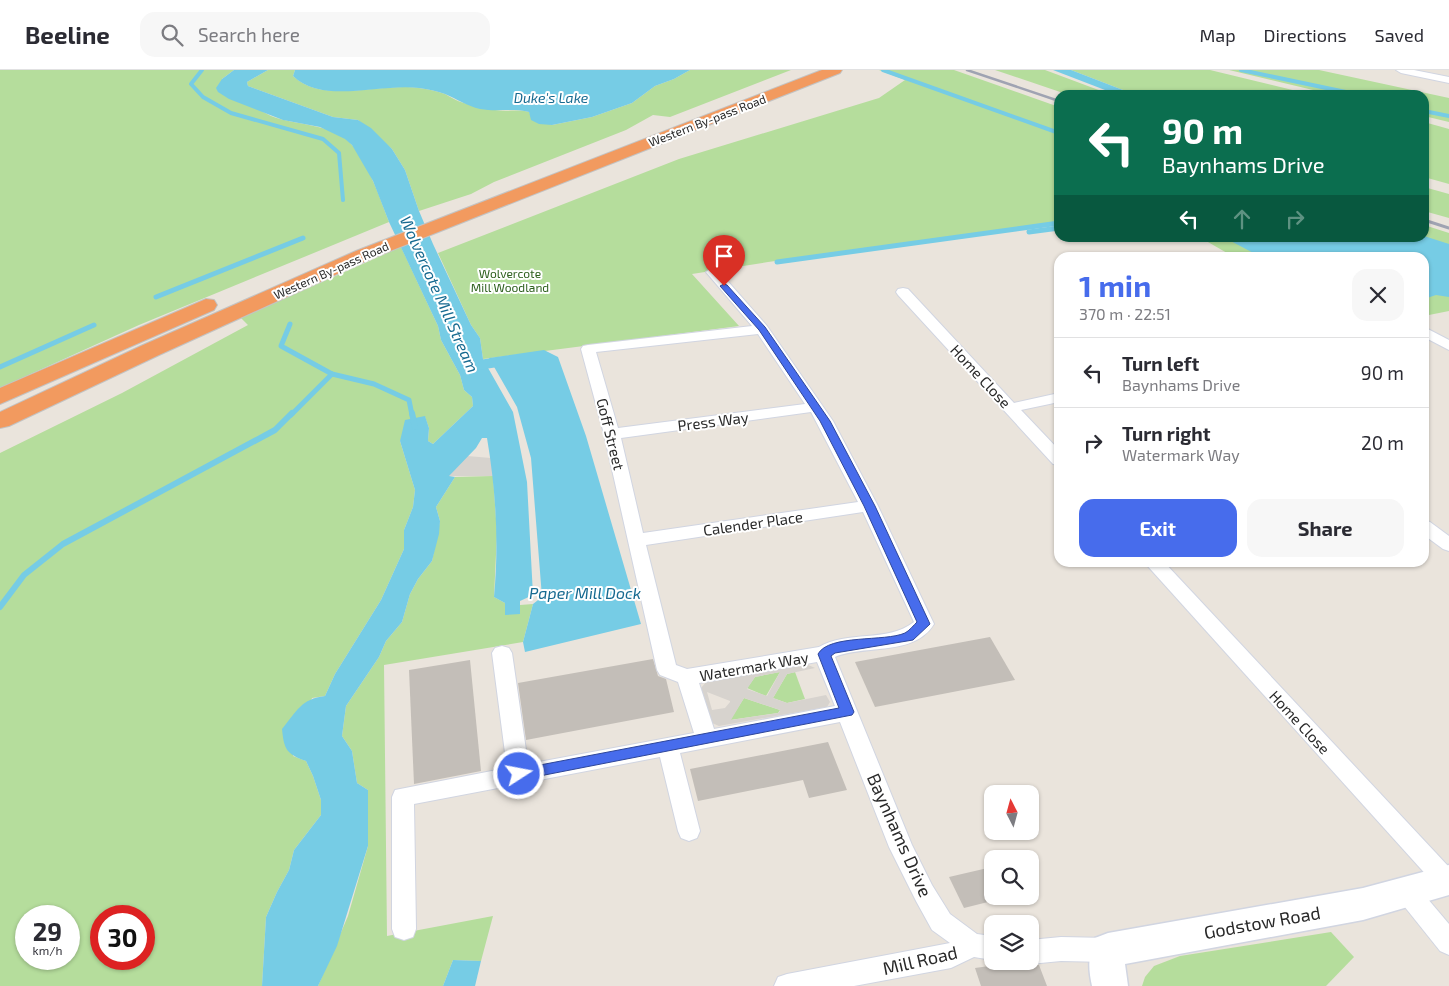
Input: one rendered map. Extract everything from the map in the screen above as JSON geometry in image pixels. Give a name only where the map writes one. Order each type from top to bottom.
[{"type":"highway","name":"Western By-pass Road","points":[[457,211],[808,70]]},
{"type":"highway","name":"Western By-pass Road","points":[[0,397],[144,332],[457,211],[831,72]]},
{"type":"highway","name":"Western By-pass Road","points":[[0,420],[151,350],[356,250]]},
{"type":"street","points":[[1401,70],[1449,80]]},
{"type":"street","points":[[712,272],[762,329],[825,421],[869,506]]},
{"type":"street","name":"Home Close","points":[[903,292],[1054,455]]},
{"type":"street","name":"Goff Street","points":[[687,677],[667,670],[612,434],[588,349],[762,329]]},
{"type":"street","points":[[1429,333],[1449,346]]},
{"type":"street","points":[[1011,408],[1054,398]]},
{"type":"street","name":"Press Way","points":[[612,434],[815,407]]},
{"type":"street","name":"Calender Place","points":[[637,540],[869,506]]},
{"type":"street","name":"Watermark Way","points":[[687,677],[824,654],[832,649],[908,637],[924,624],[869,506]]},
{"type":"street","points":[[1429,530],[1449,546]]},
{"type":"street","name":"Home Close","points":[[1158,567],[1448,881]]},
{"type":"street","points":[[502,653],[519,774]]},
{"type":"street","name":"Baynhams Drive","points":[[824,654],[901,847],[924,892],[941,922],[982,947]]},
{"type":"street","points":[[687,677],[706,739]]},
{"type":"street","points":[[404,929],[403,797],[848,712]]},
{"type":"street","points":[[668,746],[689,831]]},
{"type":"street","name":"Godstow Road","points":[[1108,950],[1363,904],[1448,881]]},
{"type":"street","points":[[1408,893],[1449,943]]},
{"type":"street","name":"Mill Road","points":[[787,986],[951,956],[982,947]]},
{"type":"street","points":[[1039,951],[1061,949],[1108,950],[1106,969],[1110,986]]},
{"type":"green space","points":[[0,70],[234,70],[222,79],[258,109],[281,119],[326,129],[336,133],[353,146],[378,192],[389,222],[139,325],[0,388]]},
{"type":"green space","points":[[268,70],[295,70],[293,76],[305,85],[336,91],[404,87],[419,88],[445,94],[462,102],[499,111],[529,112],[531,116],[552,125],[592,117],[632,103],[655,86],[674,79],[690,70],[791,70],[670,117],[653,115],[626,130],[494,182],[471,194],[419,211],[405,170],[392,149],[358,120],[333,117],[248,86],[247,82]]},
{"type":"green space","name":"Wolvercote Mill Woodland","points":[[879,70],[954,70],[1054,105],[1054,224],[692,274],[739,326],[483,359],[480,338],[471,325],[438,253],[679,159],[879,98],[905,80]]},
{"type":"green space","points":[[995,70],[1045,70],[1099,90],[1054,90]]},
{"type":"green space","points":[[1071,70],[1210,70],[1292,90],[1123,90]]},
{"type":"green space","points":[[1229,70],[1319,70],[1412,90],[1313,90]]},
{"type":"green space","points":[[1429,94],[1449,98],[1449,122],[1429,117]]},
{"type":"green space","points":[[1429,123],[1449,129],[1449,184],[1429,178]]},
{"type":"green space","points":[[1429,188],[1449,194],[1449,218],[1429,212]]},
{"type":"green space","points":[[1429,227],[1449,233],[1449,311],[1429,315],[1429,252],[1225,252],[1208,242],[1429,242]]},
{"type":"green space","points":[[401,247],[438,326],[441,340],[460,375],[464,390],[472,397],[473,406],[433,444],[428,441],[429,428],[425,417],[400,441],[415,490],[413,507],[404,530],[404,549],[381,600],[335,674],[325,696],[312,698],[293,756],[306,761],[321,800],[321,815],[294,850],[289,870],[266,917],[262,986],[0,986],[0,453],[122,393],[248,325],[241,318]]},
{"type":"green space","points":[[493,476],[497,533],[494,597],[505,603],[505,614],[519,614],[520,605],[533,604],[523,642],[384,665],[387,936],[493,916],[481,961],[453,960],[443,986],[318,986],[348,916],[368,846],[368,790],[357,783],[352,751],[342,736],[346,706],[379,657],[386,641],[402,622],[410,594],[418,579],[432,561],[440,521],[436,507],[455,477]]},
{"type":"green space","points":[[780,672],[766,696],[747,688],[755,677]]},
{"type":"green space","points":[[795,672],[805,699],[787,703],[773,698],[787,674]]},
{"type":"green space","points":[[744,698],[780,710],[778,713],[730,720]]},
{"type":"green space","points":[[1331,932],[1354,957],[1326,986],[1142,986],[1145,977],[1154,966],[1180,956]]},
{"type":"shaded area","points":[[467,456],[491,458],[493,476],[448,476]]},
{"type":"shaded area","points":[[806,664],[815,668],[787,674],[773,698],[787,703],[826,695],[830,702],[827,707],[719,726],[712,723],[701,688],[706,682]],"holes":[[[780,672],[767,696],[747,689],[755,677]],[[707,692],[730,701],[725,708],[712,710]],[[744,698],[780,710],[778,713],[731,720]]]},
{"type":"water","name":"Wolvercote Mill Stream","points":[[234,70],[268,70],[247,82],[248,86],[333,117],[358,120],[371,128],[392,149],[405,170],[433,244],[471,325],[480,338],[483,359],[513,412],[527,482],[533,595],[520,601],[520,614],[505,615],[505,603],[494,597],[496,537],[493,478],[487,438],[482,438],[476,448],[449,476],[455,477],[436,507],[440,521],[439,534],[432,561],[418,579],[410,594],[402,622],[386,641],[379,657],[346,706],[342,736],[352,751],[357,783],[368,790],[368,846],[337,946],[318,986],[262,986],[266,917],[289,870],[294,850],[321,815],[321,800],[313,776],[306,761],[294,756],[287,750],[282,729],[305,703],[325,696],[335,674],[381,600],[404,549],[404,530],[413,507],[415,490],[400,441],[405,420],[425,416],[429,428],[428,441],[433,444],[473,406],[472,397],[464,390],[460,375],[441,340],[438,326],[389,222],[373,181],[352,145],[345,139],[320,127],[283,120],[229,99],[218,92],[216,88],[222,79]]},
{"type":"water","name":"Duke's Lake","points":[[295,70],[690,70],[674,79],[655,86],[632,103],[592,117],[552,125],[539,124],[531,120],[529,112],[480,109],[445,94],[422,88],[404,87],[353,91],[320,89],[305,85],[293,76]]},
{"type":"water","points":[[1053,70],[1071,70],[1123,90],[1105,90]]},
{"type":"water","points":[[1429,238],[1449,244],[1449,297],[1436,295],[1429,297],[1429,252],[1252,252],[1233,242],[1429,242]]},
{"type":"water","name":"Paper Mill Dock","points":[[544,350],[558,357],[586,436],[641,624],[525,652],[523,642],[533,604],[542,597],[531,458],[517,407],[489,358]]},
{"type":"water","points":[[453,960],[481,961],[475,986],[443,986]]},
{"type":"building","points":[[990,637],[1015,680],[875,707],[855,662]]},
{"type":"building","points":[[653,659],[658,676],[666,679],[674,712],[526,740],[518,683]]},
{"type":"building","points":[[470,660],[481,771],[414,784],[409,670]]},
{"type":"building","points":[[828,742],[847,790],[809,798],[803,780],[698,801],[690,769]]},
{"type":"building","points":[[984,869],[984,903],[964,908],[949,877]]},
{"type":"building","points":[[1039,965],[1047,986],[981,986],[975,968],[984,967],[984,970],[1039,970]]},
{"type":"waterway","points":[[202,70],[191,84],[203,97],[231,113],[323,139],[339,153],[343,200]]},
{"type":"waterway","points":[[883,70],[1054,131]]},
{"type":"waterway","points":[[1241,70],[1336,90]]},
{"type":"waterway","points":[[1429,112],[1449,116]]},
{"type":"waterway","points":[[777,262],[1054,224]]},
{"type":"waterway","points":[[1029,232],[1054,229]]},
{"type":"waterway","points":[[156,297],[303,238]]},
{"type":"waterway","points":[[290,324],[281,346],[332,374]]},
{"type":"waterway","points":[[0,367],[94,325]]},
{"type":"waterway","name":"Wolvercote Mill Stream","points":[[472,366],[492,363]]},
{"type":"waterway","points":[[291,415],[332,374]]},
{"type":"waterway","points":[[332,374],[374,384],[409,400],[412,415]]},
{"type":"waterway","points":[[0,607],[24,575],[63,544],[275,430],[292,413]]},
{"type":"waterway","points":[[412,413],[415,427]]},
{"type":"railway","points":[[967,70],[1054,99]]},
{"type":"railway","points":[[1429,222],[1449,228]]},
{"type":"route","points":[[519,774],[848,712],[824,654],[832,649],[908,637],[924,624],[869,506],[825,421],[762,329],[724,286]]}]
